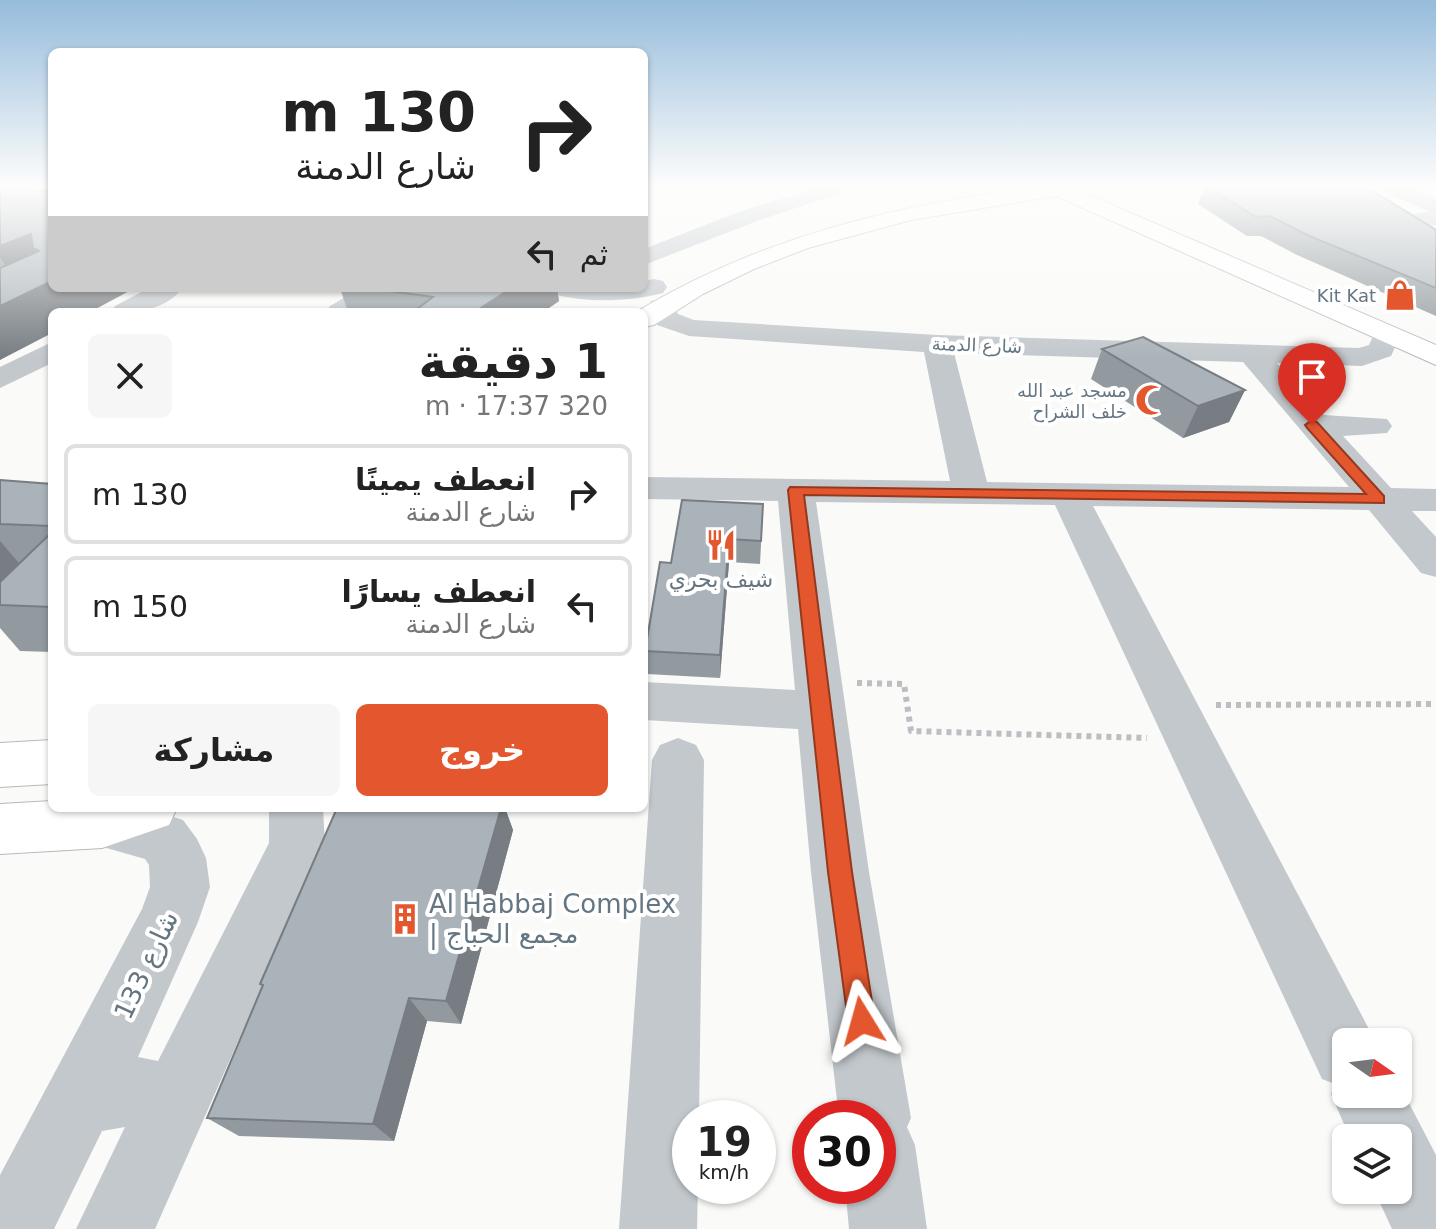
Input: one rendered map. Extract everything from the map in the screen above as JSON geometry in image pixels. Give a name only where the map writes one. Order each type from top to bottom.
[{"type":"main road","points":[[653,304],[721,252],[744,243]]},
{"type":"main road","points":[[632,308],[653,304],[755,260],[803,243]]},
{"type":"main road","points":[[1183,243],[1436,356]]},
{"type":"main road","points":[[1221,243],[1436,336]]},
{"type":"main road","points":[[0,765],[48,762]]},
{"type":"main road","points":[[0,829],[126,815]]},
{"type":"street","points":[[648,256],[681,243]]},
{"type":"street","points":[[132,308],[162,292]]},
{"type":"street","points":[[347,308],[373,292]]},
{"type":"street","points":[[579,292],[599,301],[602,308]]},
{"type":"street","points":[[626,292],[653,304]]},
{"type":"street","name":"شارع الدمنة","points":[[653,304],[676,325],[704,330],[937,344],[1362,357],[1381,350],[1387,334]]},
{"type":"street","name":"شارع الدمنة","points":[[648,334],[704,330]]},
{"type":"street","points":[[937,344],[971,493]]},
{"type":"street","points":[[0,379],[48,353]]},
{"type":"street","points":[[1251,353],[1436,563]]},
{"type":"street","points":[[1312,425],[1375,426]]},
{"type":"street","points":[[648,488],[1436,500]]},
{"type":"street","points":[[796,490],[840,872],[872,1100]]},
{"type":"street","points":[[1068,494],[1332,1028]]},
{"type":"street","points":[[648,701],[820,697]]},
{"type":"street","points":[[658,1229],[678,760]]},
{"type":"street","points":[[115,1229],[297,845],[296,812]]},
{"type":"street","name":"شارع 133","points":[[13,1229],[156,950],[180,887],[177,858],[163,838],[126,815]]},
{"type":"street","points":[[77,1103],[105,1093],[131,1090],[154,1093],[173,1103]]},
{"type":"street","points":[[1412,1187],[1433,1229]]},
{"type":"street","points":[[885,1204],[888,1229]]},
{"type":"path","points":[[820,697],[904,684],[911,731],[1179,722],[1436,704]]},
{"type":"building","points":[[32,243],[48,243],[48,283],[0,306],[0,268],[39,251],[33,248]]},
{"type":"building","points":[[1327,243],[1436,243],[1436,288]]},
{"type":"building","points":[[396,292],[506,292],[481,308],[418,308],[433,297]]},
{"type":"building","points":[[1143,337],[1245,390],[1198,406],[1102,349]]},
{"type":"building","points":[[0,480],[48,484],[48,526],[0,524]]},
{"type":"building","points":[[682,500],[763,504],[761,541],[729,539],[720,655],[648,651],[660,562],[671,563]]},
{"type":"building","points":[[48,536],[48,607],[0,605],[0,582]]},
{"type":"building","points":[[335,812],[500,812],[446,1001],[409,998],[373,1124],[207,1118],[263,985],[260,984]]},
{"type":"place","name":"Kit Kat","points":[[1400,295]]},
{"type":"place","name":"مسجد عبد الله خلف الشراح","points":[[1151,400]]},
{"type":"place","name":"شيف بحري","points":[[721,545]]},
{"type":"place","name":"Al Habbaj Complex | مجمع الحباج","points":[[405,919]]},
{"type":"route","points":[[862,1021],[840,872],[796,490],[1379,499],[1312,425]]}]
